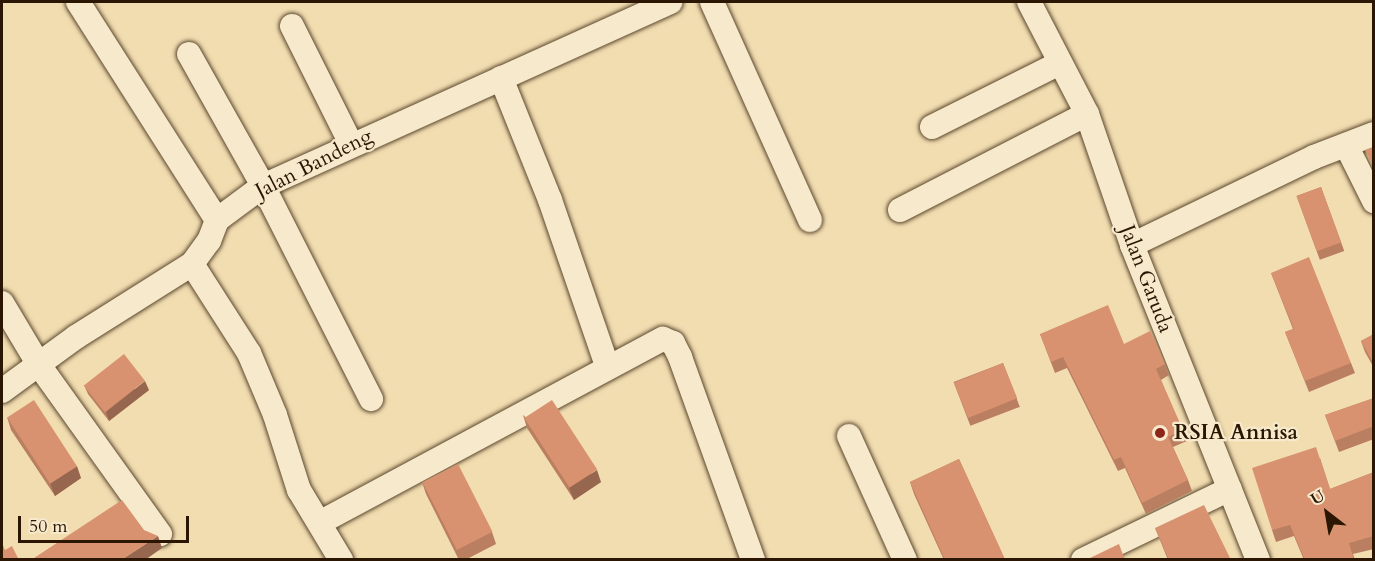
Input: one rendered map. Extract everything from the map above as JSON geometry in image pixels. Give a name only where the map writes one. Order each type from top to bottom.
[{"type":"street","points":[[78,2],[217,220]]},
{"type":"street","name":"Jalan Bandeng","points":[[2,391],[76,337],[192,264],[209,241],[217,220],[263,186],[351,144],[670,2]]},
{"type":"street","points":[[712,2],[810,220]]},
{"type":"street","name":"Jalan Garuda","points":[[1029,2],[1058,64],[1087,114],[1132,245],[1258,560]]},
{"type":"street","points":[[292,26],[351,144]]},
{"type":"street","points":[[189,54],[263,186],[371,399]]},
{"type":"street","points":[[932,126],[1058,64]]},
{"type":"street","points":[[501,78],[550,201],[607,366]]},
{"type":"street","points":[[900,210],[1087,114]]},
{"type":"street","points":[[1132,245],[1374,134]]},
{"type":"street","points":[[1346,145],[1374,201]]},
{"type":"street","points":[[192,264],[249,353],[275,415],[299,490],[321,522],[341,560]]},
{"type":"street","points":[[2,303],[39,365],[160,534]]},
{"type":"street","points":[[321,522],[607,366],[663,339],[673,343],[753,560]]},
{"type":"street","points":[[849,436],[905,560]]},
{"type":"street","points":[[1083,560],[1230,489]]},
{"type":"building","points":[[1374,147],[1374,168],[1365,150]]},
{"type":"building","points":[[1321,187],[1341,242],[1317,251],[1297,196]]},
{"type":"building","points":[[1309,257],[1351,363],[1305,381],[1285,332],[1294,329],[1271,273]]},
{"type":"building","points":[[1108,305],[1124,344],[1150,331],[1165,364],[1156,369],[1183,430],[1168,437],[1188,480],[1142,503],[1121,457],[1114,460],[1063,357],[1051,362],[1040,334]]},
{"type":"building","points":[[1374,334],[1374,365],[1361,341]]},
{"type":"building","points":[[124,354],[145,381],[105,412],[84,385]]},
{"type":"building","points":[[1003,363],[1017,398],[968,418],[954,383]]},
{"type":"building","points":[[1374,398],[1374,426],[1335,441],[1325,415]]},
{"type":"building","points":[[34,400],[77,466],[50,484],[7,417]]},
{"type":"building","points":[[552,400],[597,470],[570,488],[524,418]]},
{"type":"building","points":[[1316,447],[1330,489],[1374,472],[1374,536],[1349,543],[1354,560],[1305,560],[1290,525],[1272,530],[1252,468]]},
{"type":"building","points":[[959,459],[1004,557],[998,560],[945,560],[910,482]]},
{"type":"building","points":[[458,464],[493,532],[457,550],[422,482]]},
{"type":"building","points":[[122,500],[144,530],[158,536],[121,560],[31,560]]},
{"type":"building","points":[[1204,505],[1231,560],[1169,560],[1155,528]]},
{"type":"building","points":[[2,543],[5,550],[12,546],[19,560],[2,560]]},
{"type":"building","points":[[1119,544],[1125,560],[1090,560],[1090,558]]},
{"type":"place","name":"RSIA Annisa","points":[[1160,433]]}]
